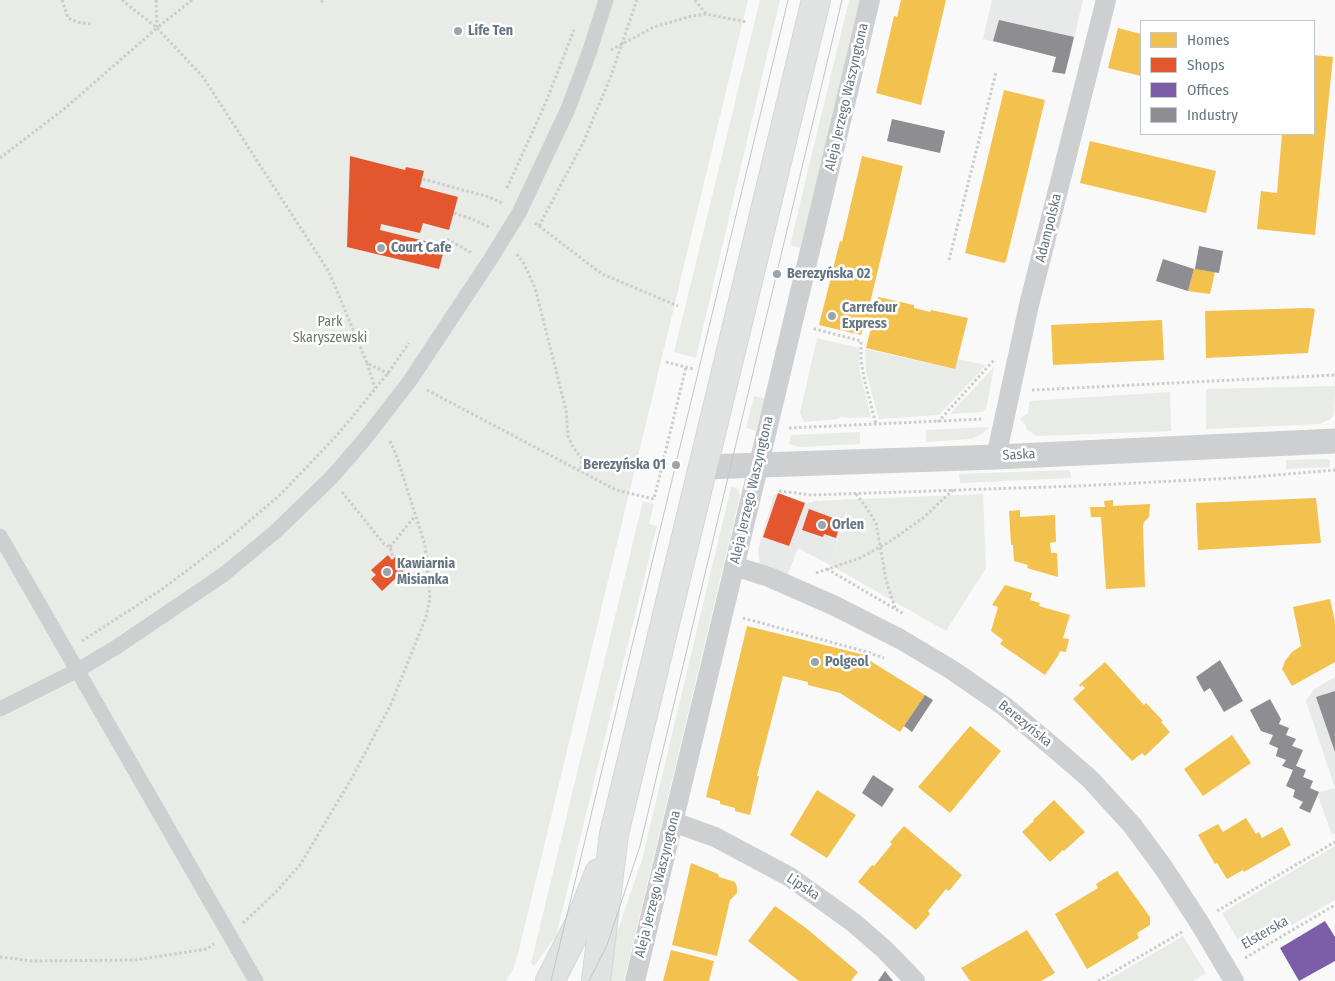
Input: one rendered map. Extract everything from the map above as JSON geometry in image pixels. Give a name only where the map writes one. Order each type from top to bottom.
[{"type":"main road","points":[[596,981],[614,834],[816,0]]},
{"type":"main road","points":[[550,981],[580,922],[614,834]]},
{"type":"street","points":[[0,709],[78,670],[115,648],[223,575],[275,532],[331,478],[384,416],[409,382],[488,263],[519,212],[568,109],[590,53],[606,0]]},
{"type":"street","name":"Aleja Jerzego Waszyngtona","points":[[635,981],[870,0]]},
{"type":"street","name":"Adampolska","points":[[996,456],[1029,306],[1106,0]]},
{"type":"street","name":"Saska","points":[[703,467],[1335,441]]},
{"type":"street","points":[[0,536],[256,981]]},
{"type":"street","name":"Berezyńska","points":[[734,566],[769,577],[835,606],[900,639],[952,670],[1004,706],[1090,778],[1132,825],[1163,867],[1199,922],[1230,975]]},
{"type":"street","name":"Lipska","points":[[673,822],[714,838],[790,877],[854,923],[916,981]]},
{"type":"path","points":[[62,0],[68,18],[77,22],[91,24]]},
{"type":"path","points":[[122,0],[158,28],[203,77],[329,272],[366,363],[422,387],[616,490],[654,500],[686,367]]},
{"type":"path","points":[[156,0],[158,28]]},
{"type":"path","points":[[0,158],[64,109],[192,0]]},
{"type":"path","points":[[539,226],[583,143],[611,76],[637,0]]},
{"type":"path","points":[[695,0],[706,14]]},
{"type":"path","points":[[566,49],[590,53],[606,53],[654,27],[706,14],[747,22]]},
{"type":"path","points":[[496,210],[546,102],[576,24]]},
{"type":"path","points":[[949,260],[996,72]]},
{"type":"path","points":[[422,179],[498,201]]},
{"type":"path","points":[[519,212],[602,274],[678,306]]},
{"type":"path","points":[[454,214],[472,219]]},
{"type":"path","points":[[482,232],[491,218]]},
{"type":"path","points":[[504,237],[524,264],[535,288],[566,410],[568,436],[582,459],[581,471]]},
{"type":"path","points":[[447,238],[488,263]]},
{"type":"path","points":[[464,260],[474,245]]},
{"type":"path","points":[[812,338],[815,329],[861,341],[861,360],[864,378],[876,424]]},
{"type":"path","points":[[104,628],[161,590],[226,542],[281,494],[339,433],[388,373],[410,341]]},
{"type":"path","points":[[938,422],[1000,353]]},
{"type":"path","points":[[666,362],[693,369]]},
{"type":"path","points":[[1027,390],[1335,375]]},
{"type":"path","points":[[788,428],[988,419]]},
{"type":"path","points":[[778,491],[812,495],[954,490],[1243,478],[1335,470]]},
{"type":"path","points":[[331,478],[384,544],[390,547],[393,558]]},
{"type":"path","points":[[789,586],[801,578],[860,558],[880,547],[923,518],[954,490]]},
{"type":"path","points":[[855,493],[876,523],[886,580],[896,608]]},
{"type":"path","points":[[0,957],[33,961],[135,960],[207,949],[229,935],[275,893],[300,864],[353,776],[387,710],[418,641],[426,617],[430,598],[425,545],[415,516],[390,547]]},
{"type":"path","points":[[743,618],[868,652],[892,661]]},
{"type":"path","name":"Elsterska","points":[[1230,975],[1335,906]]},
{"type":"path","points":[[1179,924],[1184,931]]},
{"type":"shaded area","points":[[992,0],[1083,0],[1069,60],[983,39]]},
{"type":"shaded area","points":[[778,493],[805,503],[850,499],[830,565],[798,548],[787,577],[760,567],[758,549],[774,495]]},
{"type":"shaded area","points":[[1335,677],[1335,788],[1306,701],[1314,689]]},
{"type":"shaded area","points":[[1335,788],[1335,833],[1332,835],[1318,796],[1319,792]]},
{"type":"green space","name":"Park Skaryszewski","points":[[0,0],[748,0],[518,954],[513,969],[506,981],[0,981]]},
{"type":"green space","points":[[760,0],[780,0],[696,358],[674,352]]},
{"type":"green space","points":[[849,0],[860,0],[800,248],[790,245]]},
{"type":"green space","points":[[817,338],[859,348],[860,372],[871,417],[841,417],[804,422],[800,413]]},
{"type":"green space","points":[[865,349],[954,369],[957,359],[986,365],[939,415],[879,419],[866,372]]},
{"type":"green space","points":[[994,367],[986,410],[950,414]]},
{"type":"green space","points":[[1335,386],[1334,414],[1331,419],[1321,424],[1206,429],[1206,389]]},
{"type":"green space","points":[[1170,392],[1171,431],[1037,436],[1026,429],[1027,427],[1020,419],[1028,413],[1030,401]]},
{"type":"green space","points":[[754,396],[764,398],[756,431],[746,428]]},
{"type":"green space","points":[[989,427],[982,434],[971,439],[926,442],[926,430]]},
{"type":"green space","points":[[860,432],[860,444],[798,447],[789,444],[791,435]]},
{"type":"green space","points":[[1286,460],[1330,460],[1330,467],[1286,469]]},
{"type":"green space","points":[[1068,470],[1071,473],[1071,478],[960,483],[959,474]]},
{"type":"green space","points":[[731,487],[737,488],[740,496],[624,981],[609,981],[614,941],[642,860]]},
{"type":"green space","points":[[983,494],[986,568],[946,631],[830,565],[847,512],[827,510],[826,512],[811,506],[813,501]]},
{"type":"green space","points":[[643,501],[654,504],[649,524],[657,526],[556,936],[534,966],[531,963]]},
{"type":"green space","points":[[1335,846],[1335,900],[1245,952],[1222,913]]},
{"type":"green space","points":[[1183,936],[1206,973],[1193,981],[1106,981]]},
{"type":"building: Homes","points":[[901,0],[946,0],[921,105],[876,93],[894,16],[897,17]]},
{"type":"building: Homes","points":[[1118,28],[1140,34],[1140,76],[1108,68]]},
{"type":"building: Homes","points":[[1315,55],[1333,57],[1315,235],[1257,229],[1261,191],[1277,193],[1282,135],[1315,135]]},
{"type":"building: Homes","points":[[1004,90],[1045,100],[1004,263],[965,253]]},
{"type":"building: Homes","points":[[1090,141],[1216,171],[1206,213],[1080,183]]},
{"type":"building: Homes","points":[[862,156],[903,166],[870,303],[877,304],[878,297],[914,305],[914,308],[930,312],[931,310],[968,318],[955,369],[866,348],[872,324],[865,322],[861,335],[819,325],[840,241],[842,242]]},
{"type":"building: Homes","points":[[1194,269],[1215,272],[1210,294],[1188,291]]},
{"type":"building: Homes","points":[[1315,309],[1308,353],[1206,358],[1205,311]]},
{"type":"building: Homes","points":[[1162,320],[1164,360],[1053,365],[1051,325]]},
{"type":"building: Homes","points":[[1316,498],[1321,543],[1198,550],[1196,503]]},
{"type":"building: Homes","points":[[1113,500],[1113,506],[1150,504],[1149,517],[1143,526],[1145,587],[1106,589],[1101,517],[1091,517],[1090,507],[1105,507],[1104,501]]},
{"type":"building: Homes","points":[[1020,510],[1020,517],[1055,515],[1056,542],[1050,543],[1051,553],[1057,553],[1058,577],[1027,568],[1028,565],[1014,561],[1009,511]]},
{"type":"building: Homes","points":[[1005,585],[1032,593],[1030,600],[1040,603],[1039,606],[1070,615],[1063,638],[1069,639],[1066,652],[1060,651],[1045,675],[1000,644],[1003,640],[991,631],[998,607],[992,605]]},
{"type":"building: Homes","points":[[1330,599],[1335,622],[1335,662],[1292,686],[1282,669],[1292,652],[1301,646],[1293,607]]},
{"type":"building: Homes","points":[[747,626],[865,655],[864,657],[925,695],[900,732],[840,693],[783,676],[757,776],[759,776],[750,815],[735,811],[735,808],[720,804],[720,801],[706,797]]},
{"type":"building: Homes","points":[[1105,662],[1144,705],[1146,703],[1163,721],[1161,722],[1170,732],[1145,756],[1142,753],[1132,761],[1073,699],[1085,688],[1079,685]]},
{"type":"building: Homes","points":[[970,726],[1001,751],[950,813],[918,787]]},
{"type":"building: Homes","points":[[1232,735],[1251,763],[1203,796],[1184,769]]},
{"type":"building: Homes","points":[[817,790],[856,815],[827,858],[790,835]]},
{"type":"building: Homes","points":[[1054,800],[1085,832],[1050,862],[1022,832]]},
{"type":"building: Homes","points":[[1246,818],[1256,834],[1259,832],[1262,838],[1282,827],[1291,845],[1244,872],[1243,870],[1227,879],[1217,863],[1215,864],[1198,835],[1218,824],[1223,832]]},
{"type":"building: Homes","points":[[904,826],[962,875],[949,891],[946,889],[928,911],[930,914],[916,930],[858,882],[872,865],[874,866],[892,844],[890,842]]},
{"type":"building: Homes","points":[[691,863],[718,874],[719,877],[735,882],[737,887],[737,893],[730,900],[717,956],[672,945]]},
{"type":"building: Homes","points":[[1117,871],[1150,917],[1150,925],[1137,933],[1139,938],[1087,969],[1055,914],[1098,888],[1096,884]]},
{"type":"building: Homes","points":[[775,906],[806,928],[858,972],[851,981],[799,981],[748,941]]},
{"type":"building: Homes","points":[[1027,930],[1055,973],[1041,981],[970,981],[961,968]]},
{"type":"building: Homes","points":[[671,950],[714,961],[709,981],[663,981]]},
{"type":"building: Shops","points":[[350,156],[405,170],[406,167],[424,171],[420,187],[458,197],[449,230],[423,223],[420,233],[381,224],[380,230],[445,246],[439,269],[347,247]]},
{"type":"building: Shops","points":[[778,493],[805,503],[789,546],[763,537]]},
{"type":"building: Shops","name":"Orlen","points":[[809,509],[841,521],[836,538],[824,534],[823,537],[802,530]]},
{"type":"building: Shops","name":"Kawiarnia Misianka","points":[[388,555],[392,560],[396,556],[408,567],[382,591],[371,579],[376,575],[371,570]]},
{"type":"building: Offices","points":[[1325,921],[1335,937],[1335,961],[1299,981],[1280,948]]},
{"type":"building: Industry","points":[[999,20],[1074,37],[1065,74],[1052,72],[1056,57],[993,41]]},
{"type":"building: Industry","points":[[892,119],[945,131],[940,153],[887,141]]},
{"type":"building: Industry","points":[[1199,246],[1223,251],[1219,273],[1195,269]]},
{"type":"building: Industry","points":[[1163,259],[1194,269],[1188,291],[1156,281]]},
{"type":"building: Industry","points":[[1220,660],[1243,701],[1224,712],[1210,688],[1204,692],[1196,677]]},
{"type":"building: Industry","points":[[1335,691],[1335,752],[1316,697]]},
{"type":"building: Industry","points":[[925,695],[933,700],[912,732],[904,726]]},
{"type":"building: Industry","points":[[1270,699],[1281,719],[1279,724],[1289,728],[1286,735],[1296,739],[1292,746],[1303,750],[1296,766],[1306,770],[1303,777],[1313,781],[1310,788],[1319,792],[1310,813],[1299,808],[1303,802],[1293,797],[1295,790],[1286,786],[1293,770],[1282,766],[1286,760],[1276,756],[1278,748],[1269,744],[1273,735],[1261,731],[1250,710]]},
{"type":"building: Industry","points":[[873,775],[894,789],[882,807],[862,793]]},
{"type":"building: Industry","points":[[885,971],[893,981],[878,981]]},
{"type":"tram line","points":[[551,981],[788,0]]},
{"type":"tram line","points":[[589,981],[607,945],[640,846],[842,0]]},
{"type":"place","name":"Life Ten","points":[[458,31]]},
{"type":"place","name":"Court Cafe","points":[[381,248]]},
{"type":"place","name":"Berezyńska 02","points":[[777,274]]},
{"type":"place","name":"Carrefour Express","points":[[832,316]]},
{"type":"place","name":"Berezyńska 01","points":[[676,465]]},
{"type":"place","name":"Orlen","points":[[822,525]]},
{"type":"place","name":"Kawiarnia Misianka","points":[[387,572]]},
{"type":"place","name":"Polgeol","points":[[815,662]]}]
